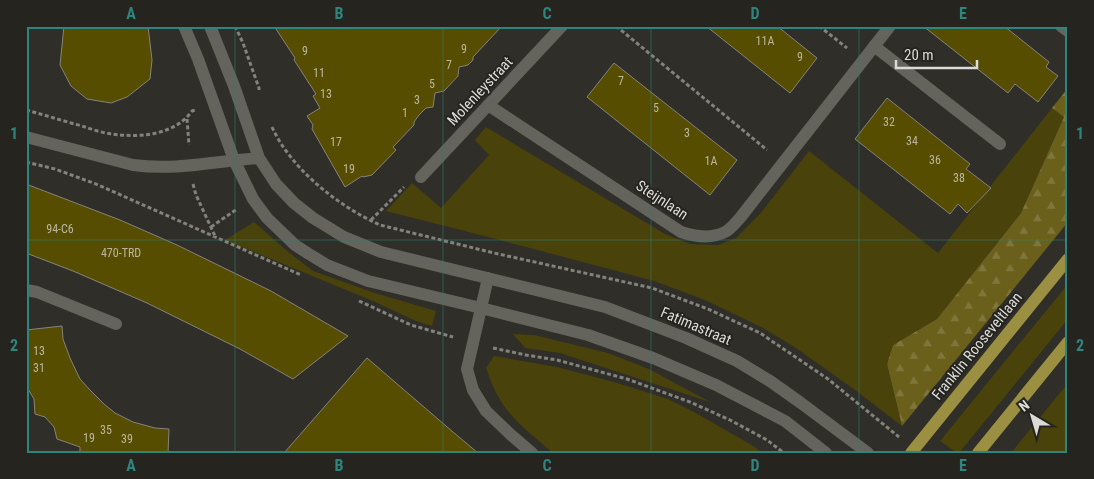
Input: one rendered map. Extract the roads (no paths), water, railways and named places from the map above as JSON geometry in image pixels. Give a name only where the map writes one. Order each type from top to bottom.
[{"type":"main road","name":"Franklin Rooseveltlaan","points":[[911,453],[1068,259]]},
{"type":"main road","points":[[978,453],[1068,342]]},
{"type":"street","points":[[184,26],[198,59],[234,160],[253,199],[267,218],[295,244],[309,254],[327,265],[368,281],[588,335],[653,358],[716,385],[784,421],[826,453]]},
{"type":"street","name":"Fatimastraat","points":[[210,26],[222,53],[259,158],[276,184],[294,203],[313,218],[344,237],[381,252],[605,308],[655,326],[737,361],[801,403],[868,453]]},
{"type":"street","name":"Molenleystraat","points":[[421,177],[562,26]]},
{"type":"street","name":"Steijnlaan","points":[[488,105],[682,232],[696,236],[711,236],[727,231],[740,218],[890,26]]},
{"type":"street","points":[[1061,26],[1068,31]]},
{"type":"street","points":[[874,46],[1000,144]]},
{"type":"street","points":[[26,137],[126,164],[156,168],[259,158]]},
{"type":"street","points":[[488,278],[467,369],[473,390],[486,410],[532,453]]},
{"type":"street","points":[[26,290],[37,292],[116,324]]}]
